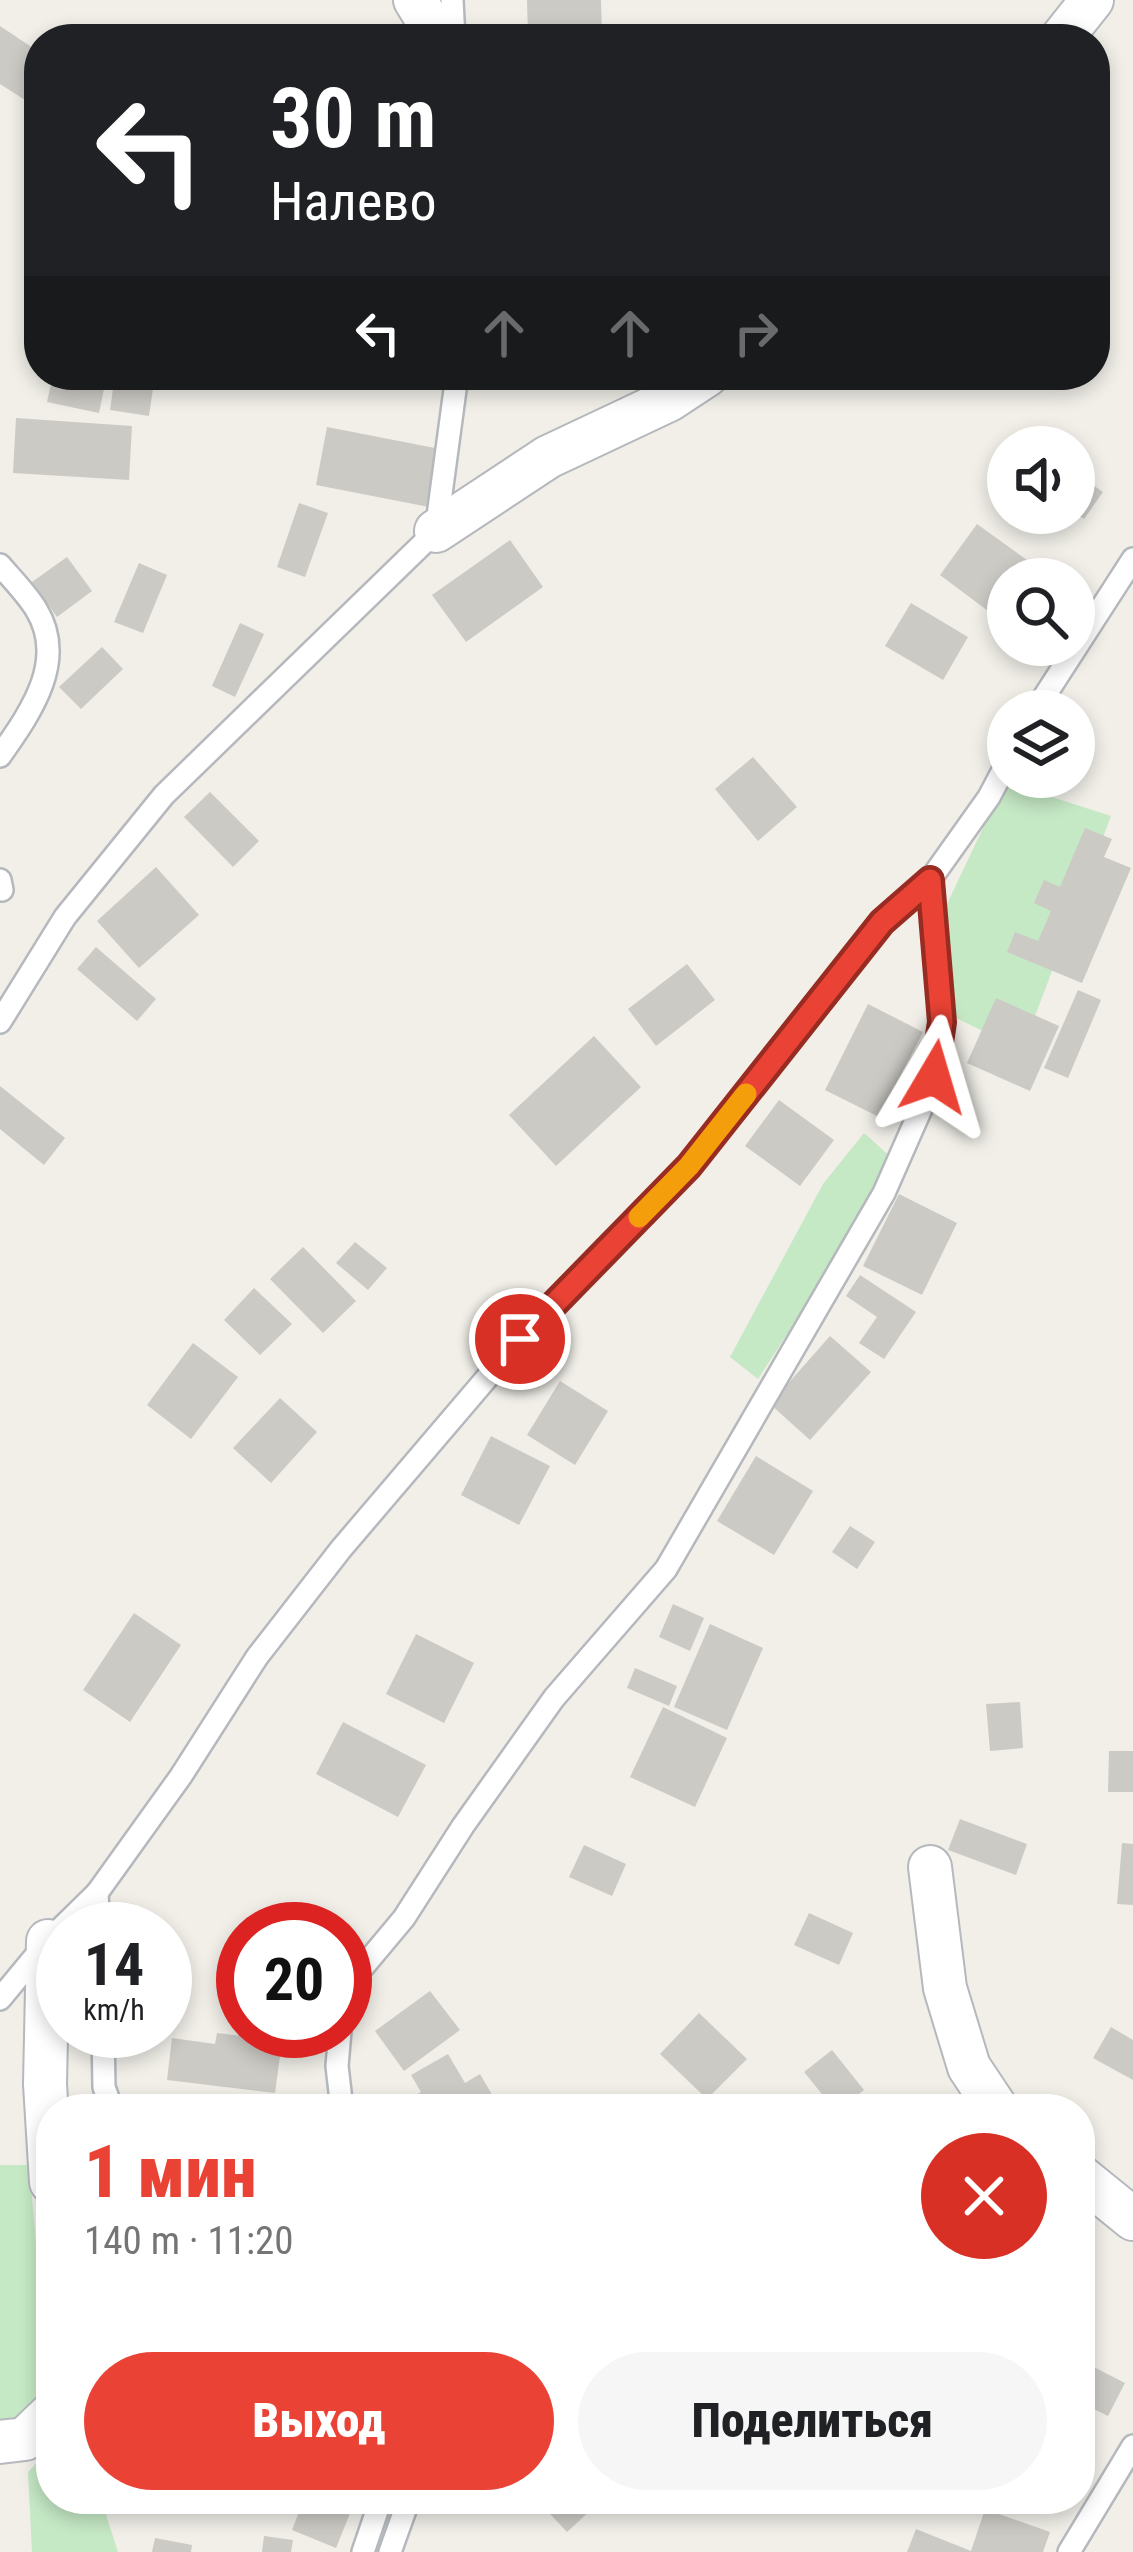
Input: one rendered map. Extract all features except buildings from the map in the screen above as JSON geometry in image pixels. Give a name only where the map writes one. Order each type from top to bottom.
[{"type":"street","points":[[1073,24],[1092,0]]},
{"type":"street","points":[[436,531],[548,457],[684,390]]},
{"type":"street","points":[[930,1867],[945,1988],[969,2067],[987,2094]]},
{"type":"street","points":[[46,2058],[46,2094]]},
{"type":"street","points":[[1095,2188],[1133,2219]]},
{"type":"street","points":[[0,2442],[25,2439],[36,2428]]},
{"type":"lane","points":[[0,1022],[65,917],[164,795],[436,531],[455,390]]},
{"type":"lane","points":[[1049,690],[1133,559]]},
{"type":"lane","points":[[0,565],[37,610],[50,643],[44,684],[0,755]]},
{"type":"lane","points":[[89,1902],[181,1777],[257,1657],[341,1549],[520,1339],[689,1166],[882,922],[930,880],[988,798]]},
{"type":"lane","points":[[372,1956],[404,1918],[554,1698],[666,1569],[884,1193],[934,1077],[937,1059],[942,1022],[930,880]]},
{"type":"lane","points":[[98,1893],[98,1902]]},
{"type":"lane","points":[[0,1999],[36,1956]]},
{"type":"lane","points":[[103,2058],[107,2094]]},
{"type":"lane","points":[[338,2058],[340,2094]]},
{"type":"lane","points":[[1095,2509],[1133,2446]]},
{"type":"lane","points":[[363,2552],[376,2514]]},
{"type":"lane","points":[[390,2552],[404,2514]]},
{"type":"lane","points":[[1069,2552],[1092,2514]]},
{"type":"green space","points":[[997,798],[1055,798],[1111,816],[1022,1050],[950,1015],[946,906]]},
{"type":"green space","points":[[864,1133],[893,1159],[874,1200],[758,1379],[730,1357],[823,1184]]},
{"type":"green space","points":[[0,2165],[29,2165],[36,2243],[36,2414],[0,2426]]},
{"type":"green space","points":[[36,2464],[36,2514],[106,2514],[118,2552],[32,2552],[28,2472]]},
{"type":"slow traffic","points":[[639,1217],[689,1166],[746,1094]]},
{"type":"route","points":[[520,1339],[689,1166],[882,922],[930,880],[942,1022],[934,1077]]}]
